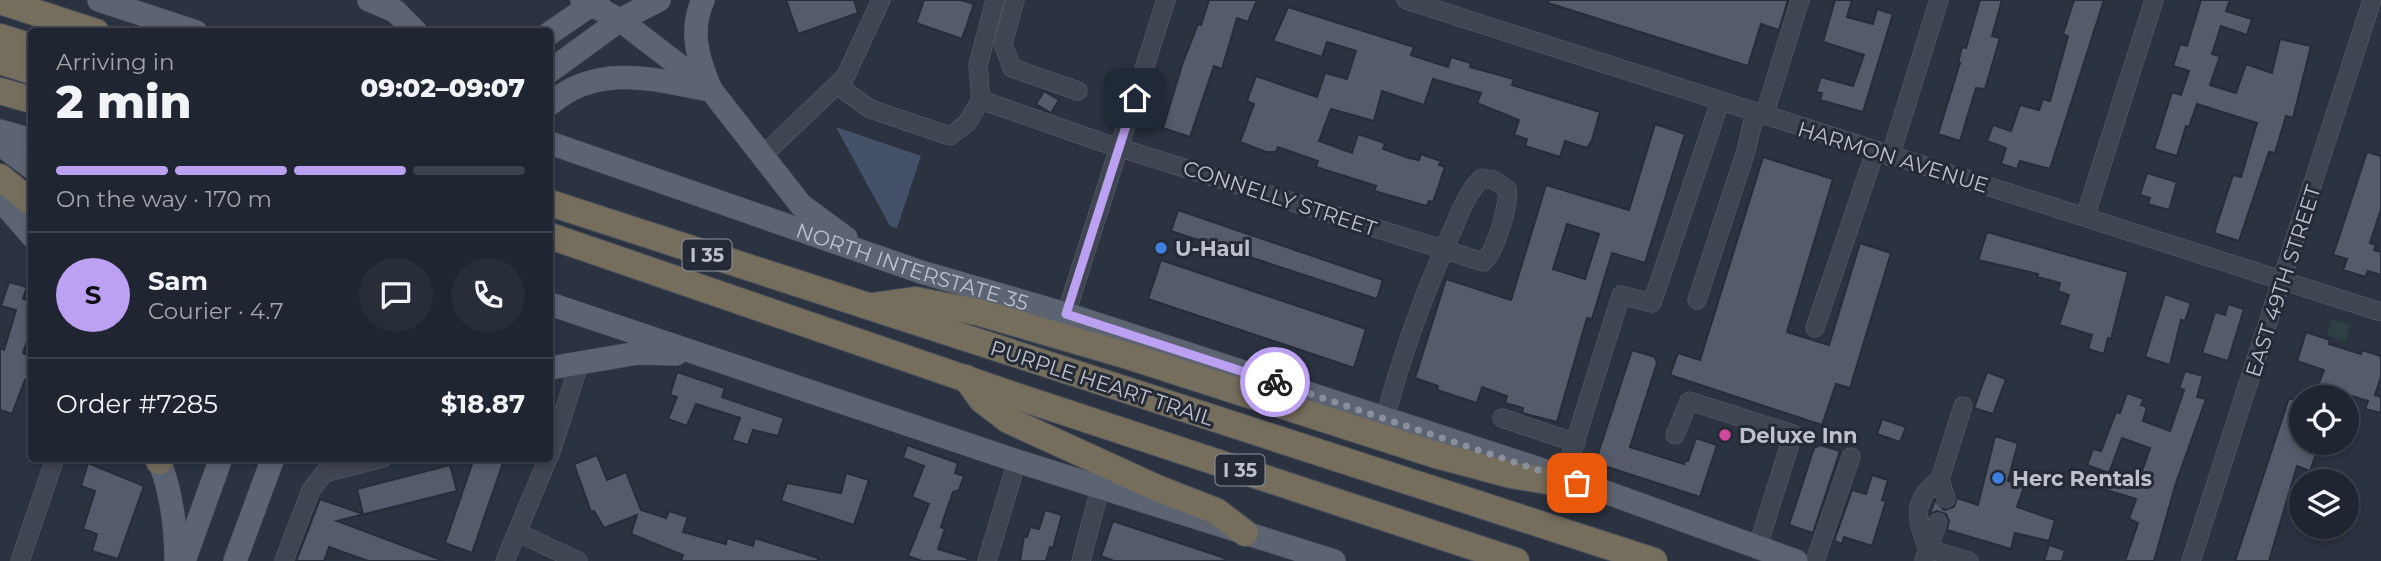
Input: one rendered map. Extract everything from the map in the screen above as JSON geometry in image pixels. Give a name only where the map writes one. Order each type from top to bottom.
[{"type":"highway","points":[[0,1],[84,28]]},
{"type":"highway","points":[[0,37],[28,46]]},
{"type":"highway","points":[[0,61],[28,70]]},
{"type":"highway","points":[[0,91],[28,99]]},
{"type":"highway","points":[[3,193],[28,202]]},
{"type":"highway","name":"PURPLE HEART TRAIL","points":[[553,204],[1654,561]]},
{"type":"highway","name":"PURPLE HEART TRAIL","points":[[553,237],[1516,561]]},
{"type":"highway","points":[[865,307],[915,300],[977,312],[1112,351],[1436,455],[1511,475],[1590,488]]},
{"type":"highway","points":[[965,377],[982,400],[1008,420],[1092,460],[1216,511],[1245,533]]},
{"type":"main road","points":[[99,0],[183,28]]},
{"type":"main road","points":[[369,0],[395,11],[412,28]]},
{"type":"main road","points":[[553,69],[620,20],[659,0]]},
{"type":"main road","points":[[703,0],[695,22],[696,46],[711,90]]},
{"type":"main road","points":[[553,31],[591,1],[620,20],[711,90],[800,205],[866,253]]},
{"type":"main road","points":[[553,102],[575,86],[622,76],[711,90]]},
{"type":"main road","points":[[0,131],[28,139]]},
{"type":"main road","points":[[0,144],[28,165]]},
{"type":"main road","name":"NORTH INTERSTATE 35","points":[[553,144],[866,253],[1066,314],[1564,477],[1796,561]]},
{"type":"main road","points":[[3,193],[28,230]]},
{"type":"main road","points":[[553,305],[1017,461],[1334,561]]},
{"type":"main road","points":[[553,367],[638,353],[700,354]]},
{"type":"main road","points":[[160,462],[176,527],[176,561]]},
{"type":"main road","points":[[184,561],[220,462]]},
{"type":"main road","points":[[235,561],[271,462]]},
{"type":"main road","points":[[251,513],[285,462]]},
{"type":"street","points":[[762,156],[845,77],[881,0]]},
{"type":"street","points":[[837,85],[870,109],[950,135],[967,122],[981,100],[978,65],[995,0]]},
{"type":"street","points":[[1014,0],[1003,44],[1012,68],[1078,91]]},
{"type":"street","points":[[1066,314],[1166,0]]},
{"type":"street","name":"HARMON AVENUE","points":[[1406,0],[1883,155],[2284,279],[2381,312]]},
{"type":"street","points":[[1697,300],[1800,0]]},
{"type":"street","points":[[1815,328],[1883,155],[1939,0]]},
{"type":"street","points":[[2085,217],[2154,0]]},
{"type":"street","name":"EAST 49TH STREET","points":[[2191,561],[2372,0]]},
{"type":"street","name":"CONNELLY STREET","points":[[981,100],[1119,147],[1442,249]]},
{"type":"street","points":[[1564,477],[1621,295],[1652,303],[1720,102]]},
{"type":"street","points":[[1385,418],[1442,249],[1476,184],[1482,178],[1494,180],[1507,189],[1509,198],[1488,259],[1483,262],[1442,249]]},
{"type":"street","points":[[553,441],[580,361]]},
{"type":"street","points":[[1675,435],[1689,401],[1793,434],[1757,549]]},
{"type":"street","points":[[1946,499],[1940,479],[1963,406]]},
{"type":"street","points":[[1502,418],[1576,443]]},
{"type":"street","points":[[1815,561],[1851,457]]},
{"type":"street","points":[[987,561],[1017,461]]},
{"type":"street","points":[[20,561],[54,462]]},
{"type":"street","points":[[284,561],[311,490],[324,473],[367,462]]},
{"type":"street","points":[[505,561],[519,533],[546,462]]},
{"type":"street","points":[[1926,555],[1916,518],[1925,490],[1940,479]]},
{"type":"street","points":[[1081,561],[1100,488]]},
{"type":"street","points":[[1926,555],[1938,522]]},
{"type":"street","points":[[519,533],[578,561]]},
{"type":"street","points":[[1926,555],[1969,561]]},
{"type":"shaded area","points":[[2332,319],[2350,325],[2345,341],[2327,335]]},
{"type":"water","points":[[836,127],[921,156],[897,228],[890,226]]},
{"type":"building","points":[[786,0],[854,0],[858,13],[798,34]]},
{"type":"building","points":[[924,0],[961,0],[974,4],[962,39],[916,23]]},
{"type":"building","points":[[1209,0],[1257,0],[1248,22],[1237,18],[1222,69],[1214,66],[1190,137],[1163,128],[1182,65],[1198,24],[1201,25]]},
{"type":"building","points":[[1549,0],[1788,0],[1779,30],[1761,24],[1748,66],[1548,3]]},
{"type":"building","points":[[1835,0],[1852,0],[1847,17],[1873,24],[1877,9],[1893,14],[1863,112],[1820,100],[1822,93],[1816,92],[1821,77],[1853,86],[1864,55],[1823,42]]},
{"type":"building","points":[[1980,0],[2002,0],[1992,36],[2000,38],[1985,89],[1976,88],[1960,141],[1938,134],[1960,63],[1962,47],[1966,48]]},
{"type":"building","points":[[2074,0],[2104,0],[2050,169],[2020,161],[2017,169],[2001,164],[2006,148],[1987,141],[1993,125],[2011,131],[2020,105],[2039,110],[2043,99],[2050,101],[2068,36],[2063,34]]},
{"type":"building","points":[[2201,0],[2230,0],[2226,11],[2252,19],[2247,35],[2221,26],[2212,54],[2220,56],[2210,85],[2236,93],[2246,64],[2272,73],[2280,39],[2311,46],[2293,118],[2286,116],[2275,153],[2269,152],[2239,241],[2214,233],[2233,175],[2241,177],[2257,123],[2197,104],[2189,127],[2186,126],[2177,156],[2154,149],[2172,92],[2181,95],[2189,71],[2173,66],[2180,44],[2187,46]]},
{"type":"building","points":[[1288,7],[1414,47],[1411,55],[1448,67],[1451,57],[1471,63],[1470,67],[1514,79],[1512,85],[1600,112],[1592,140],[1587,148],[1565,141],[1560,157],[1525,146],[1527,139],[1514,135],[1519,120],[1477,103],[1481,93],[1433,79],[1424,105],[1382,91],[1374,121],[1331,109],[1319,141],[1352,153],[1358,134],[1385,143],[1383,149],[1409,158],[1419,160],[1421,154],[1441,161],[1439,165],[1445,167],[1433,202],[1429,201],[1427,206],[1374,191],[1376,186],[1316,167],[1318,161],[1278,147],[1276,152],[1266,152],[1240,142],[1254,104],[1247,101],[1256,76],[1317,97],[1325,73],[1347,79],[1356,51],[1327,42],[1322,57],[1273,41]]},
{"type":"building","points":[[1044,91],[1059,100],[1051,113],[1036,104]]},
{"type":"building","points":[[1655,124],[1685,134],[1645,263],[1612,253],[1592,319],[1587,318],[1557,422],[1522,413],[1523,408],[1505,403],[1507,396],[1482,387],[1477,403],[1437,390],[1438,386],[1415,378],[1446,279],[1511,300],[1546,185],[1629,210]],"holes":[[[1567,224],[1599,234],[1585,279],[1553,269]]]},
{"type":"building","points":[[2367,152],[2381,156],[2381,209],[2370,243],[2376,245],[2374,250],[2381,252],[2381,275],[2368,271],[2365,277],[2343,270],[2347,259],[2333,255]]},
{"type":"building","points":[[1763,157],[1833,179],[1787,332],[1829,345],[1860,243],[1891,253],[1850,388],[1836,384],[1822,425],[1670,375],[1678,353],[1700,360]]},
{"type":"building","points":[[2147,173],[2177,182],[2169,210],[2148,204],[2150,198],[2140,195]]},
{"type":"building","points":[[1178,210],[1383,280],[1377,299],[1171,231]]},
{"type":"building","points":[[1987,232],[2128,272],[2111,339],[2108,338],[2104,354],[2088,349],[2092,335],[2059,325],[2069,295],[2058,291],[2060,283],[2037,277],[2038,274],[1978,260]]},
{"type":"building","points":[[1161,260],[1366,329],[1354,368],[1148,299]]},
{"type":"building","points":[[9,282],[27,287],[23,299],[28,300],[28,339],[23,353],[28,356],[28,381],[25,380],[12,414],[0,410],[0,348],[4,350],[16,310],[1,306]]},
{"type":"building","points":[[2165,294],[2191,303],[2185,321],[2181,320],[2170,365],[2145,357]]},
{"type":"building","points":[[2228,304],[2244,309],[2228,361],[2202,353],[2215,312],[2225,315]]},
{"type":"building","points":[[2306,332],[2330,340],[2329,344],[2361,354],[2362,350],[2381,356],[2381,377],[2375,395],[2381,397],[2381,413],[2365,409],[2368,401],[2359,398],[2359,385],[2318,385],[2324,370],[2297,361]]},
{"type":"building","points":[[1632,350],[1655,357],[1657,363],[1630,447],[1684,464],[1688,461],[1696,438],[1717,445],[1700,497],[1595,463]]},
{"type":"building","points":[[2185,371],[2203,376],[2197,397],[2206,399],[2176,483],[2154,561],[2125,561],[2138,523],[2129,519],[2136,499],[2093,486],[2097,473],[2137,486],[2150,448],[2122,438],[2109,473],[2087,465],[2093,449],[2101,451],[2116,412],[2120,413],[2127,393],[2144,399],[2141,405],[2147,407],[2143,421],[2170,431],[2184,390],[2179,388]]},
{"type":"building","points":[[677,372],[725,388],[722,397],[784,418],[778,436],[753,430],[748,445],[732,440],[740,418],[696,404],[687,426],[668,419],[677,397],[670,395]]},
{"type":"building","points":[[1987,372],[2006,379],[1993,414],[1974,408]]},
{"type":"building","points":[[2289,398],[2289,455],[2316,455],[2311,469],[2297,466],[2296,469],[2289,469],[2289,493],[2269,561],[2235,561]]},
{"type":"building","points":[[1882,419],[1906,427],[1900,442],[1877,434]]},
{"type":"building","name":"Herc Rentals","points":[[1995,436],[2018,443],[2008,481],[2024,487],[2017,507],[2055,520],[2049,541],[2015,533],[2011,549],[1947,530],[1949,521],[1946,514],[1937,511],[1930,514],[1935,500],[1944,510],[1954,507],[1957,498],[1978,505]]},
{"type":"building","points":[[907,445],[958,463],[955,473],[964,476],[959,490],[953,492],[941,527],[945,529],[938,549],[968,558],[967,561],[922,561],[908,556],[929,504],[912,497],[924,466],[903,458]]},
{"type":"building","points":[[1820,445],[1840,451],[1813,533],[1789,525],[1814,448]]},
{"type":"building","points":[[597,455],[607,480],[626,472],[641,510],[666,518],[669,511],[688,517],[683,532],[726,544],[727,538],[753,546],[755,538],[818,558],[818,561],[681,561],[683,555],[631,534],[637,515],[604,528],[594,511],[591,512],[574,464]]},
{"type":"building","points":[[473,462],[503,463],[472,553],[445,543]]},
{"type":"building","points":[[88,463],[144,486],[118,559],[92,551],[97,534],[83,529],[95,491],[81,486]]},
{"type":"building","points":[[450,465],[457,491],[337,521],[444,561],[368,561],[329,547],[324,561],[296,561],[320,499],[363,514],[357,489]]},
{"type":"building","points":[[846,473],[869,480],[854,525],[781,501],[787,483],[841,493]]},
{"type":"building","points":[[1872,475],[1888,480],[1882,500],[1886,501],[1872,546],[1844,537],[1842,544],[1834,541],[1852,490],[1866,494]]},
{"type":"building","points":[[1045,510],[1062,515],[1053,548],[1050,547],[1046,561],[1020,561],[1024,536],[1027,537],[1030,527],[1039,529]]},
{"type":"building","points":[[1113,521],[1225,558],[1224,561],[1114,561],[1101,556]]},
{"type":"building","points":[[2049,545],[2065,550],[2062,561],[2044,561]]},
{"type":"way so far","points":[[1275,382],[1577,483]]},
{"type":"place","name":"U-Haul","points":[[1161,248]]},
{"type":"place","name":"Deluxe Inn","points":[[1725,435]]},
{"type":"place","name":"Herc Rentals","points":[[1998,478]]},
{"type":"route","points":[[1135,98],[1066,314],[1275,382]]}]
